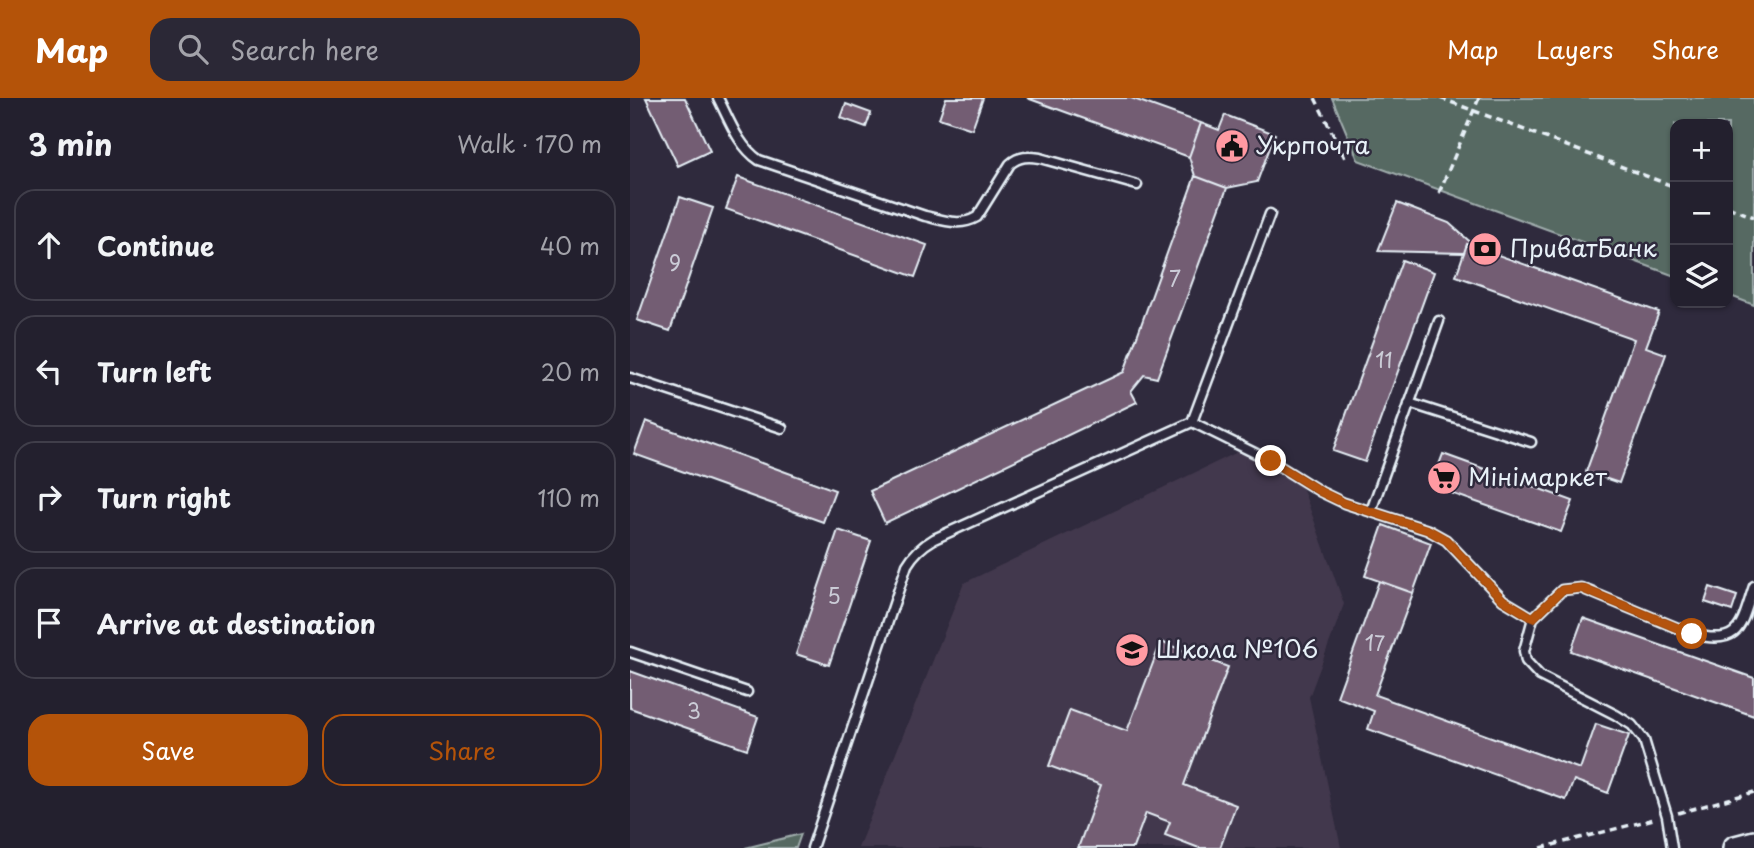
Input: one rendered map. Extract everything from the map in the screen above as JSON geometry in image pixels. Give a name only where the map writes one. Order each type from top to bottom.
[{"type":"street","points":[[1735,848],[1754,843]]},
{"type":"lane","points":[[718,98],[743,145],[759,160],[948,222],[960,223],[977,217],[1010,164],[1025,157],[1040,158],[1137,185]]},
{"type":"lane","points":[[812,848],[907,565],[914,554],[933,539],[1192,422],[1270,214]]},
{"type":"lane","points":[[1371,511],[1439,321]]},
{"type":"lane","points":[[630,378],[782,428]]},
{"type":"lane","points":[[1409,403],[1531,442]]},
{"type":"lane","points":[[1192,422],[1271,461],[1344,503],[1428,530],[1446,540],[1503,600],[1533,618]]},
{"type":"lane","points":[[1672,848],[1667,816],[1644,740],[1632,725],[1540,676],[1526,661],[1524,651],[1533,618],[1562,590],[1581,588],[1692,634],[1707,638],[1718,637],[1731,635],[1738,629],[1754,586]]},
{"type":"lane","points":[[630,652],[747,692]]},
{"type":"path","points":[[1315,98],[1346,160]]},
{"type":"path","points":[[1440,98],[1670,185]]},
{"type":"path","points":[[1439,193],[1479,98]]},
{"type":"path","points":[[1733,209],[1754,217]]},
{"type":"path","points":[[1541,848],[1754,792]]},
{"type":"shaded area","name":"Школа №106","points":[[1242,450],[1300,481],[1344,604],[1309,697],[1341,848],[858,848],[964,583]]},
{"type":"green space","points":[[1332,98],[1754,98],[1754,305],[1733,297],[1733,119],[1670,119],[1670,274],[1358,160]]},
{"type":"green space","points":[[801,834],[796,848],[745,848]]},
{"type":"building","points":[[646,98],[685,98],[710,151],[678,166]]},
{"type":"building","points":[[946,98],[983,98],[972,129],[939,118]]},
{"type":"building","points":[[1027,98],[1131,98],[1201,123],[1189,157]]},
{"type":"building","points":[[846,104],[871,113],[866,127],[841,118]]},
{"type":"building","name":"Укрпочта","points":[[1225,115],[1275,134],[1257,182],[1227,188],[1195,176],[1189,157],[1201,123],[1219,130]]},
{"type":"building","points":[[1195,176],[1227,188],[1157,378],[1144,375],[1131,391],[1137,402],[885,523],[870,491],[1124,372]]},
{"type":"building","points":[[738,177],[927,245],[915,277],[726,209]]},
{"type":"building","points":[[680,197],[713,208],[670,331],[637,320]]},
{"type":"building","points":[[1397,203],[1449,223],[1476,247],[1467,244],[1464,253],[1378,251]]},
{"type":"building","points":[[1467,244],[1659,312],[1646,347],[1666,354],[1619,483],[1586,472],[1634,339],[1456,276]]},
{"type":"building","points":[[1402,260],[1434,272],[1365,462],[1333,451]]},
{"type":"building","points":[[646,421],[835,490],[823,522],[634,454]]},
{"type":"building","points":[[1443,454],[1573,501],[1561,532],[1431,486]]},
{"type":"building","points":[[1383,525],[1431,543],[1413,593],[1365,576]]},
{"type":"building","points":[[838,530],[871,541],[829,665],[796,654]]},
{"type":"building","points":[[1379,581],[1413,593],[1375,695],[1580,769],[1596,724],[1629,735],[1608,793],[1574,780],[1566,800],[1368,729],[1374,711],[1337,697]]},
{"type":"building","points":[[1710,587],[1737,596],[1732,611],[1705,602]]},
{"type":"building","points":[[1583,618],[1754,678],[1754,716],[1571,651]]},
{"type":"building","points":[[1161,642],[1228,667],[1184,785],[1236,805],[1220,848],[1199,848],[1165,835],[1170,822],[1146,813],[1133,848],[1078,848],[1101,785],[1049,766],[1070,710],[1127,731]]},
{"type":"building","points":[[630,671],[758,717],[747,749],[630,708]]},
{"type":"place","name":"Укрпочта","points":[[1232,146]]},
{"type":"place","name":"ПриватБанк","points":[[1485,249]]},
{"type":"place","name":"Мiнiмаркет","points":[[1444,478]]},
{"type":"place","name":"Школа №106","points":[[1132,650]]},
{"type":"route","points":[[1271,461],[1344,503],[1428,530],[1446,540],[1503,600],[1533,618],[1562,590],[1581,588],[1692,634]]}]
